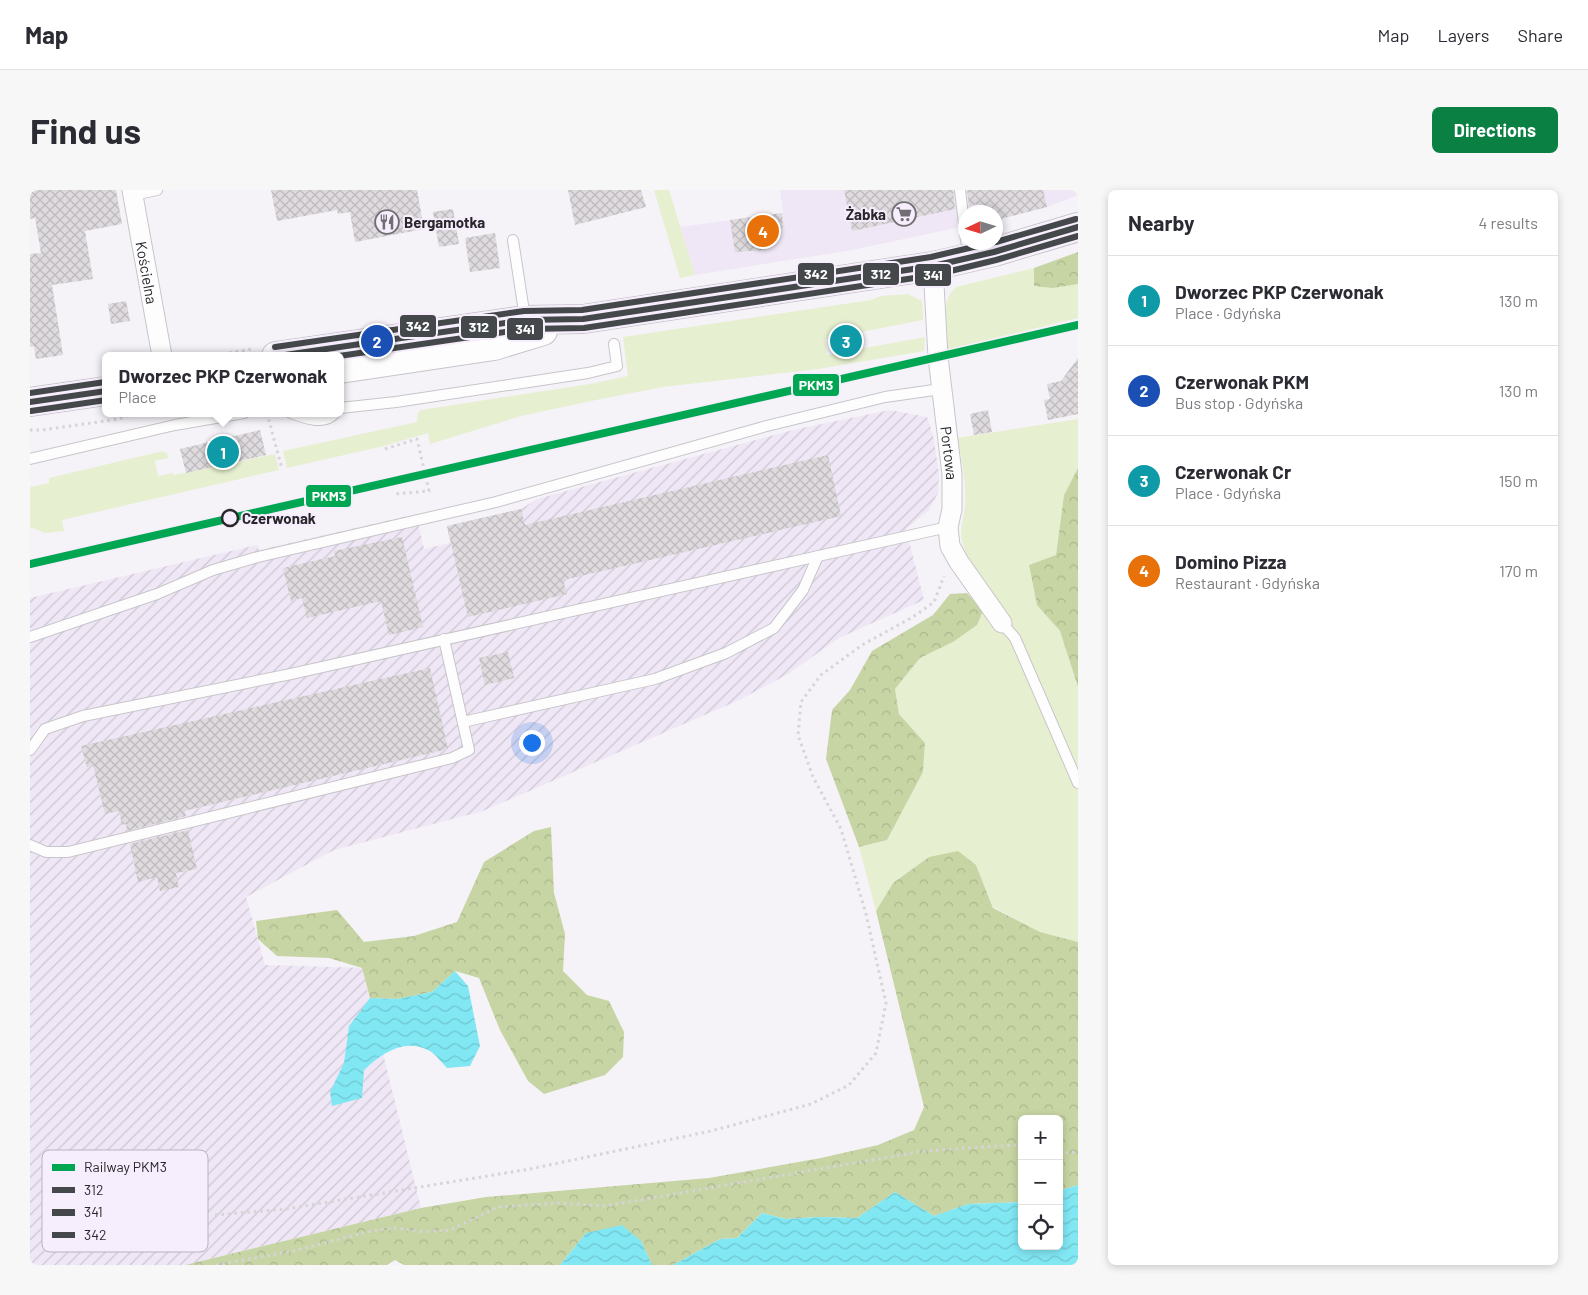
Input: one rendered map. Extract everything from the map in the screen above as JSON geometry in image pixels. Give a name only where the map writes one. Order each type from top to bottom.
[{"type":"main road","points":[[1003,241],[1078,227]]},
{"type":"main road","points":[[344,356],[933,266],[962,250]]},
{"type":"main road","points":[[30,402],[102,392]]},
{"type":"street","name":"Kościelna","points":[[133,192],[161,352]]},
{"type":"street","name":"Portowa","points":[[933,266],[941,389],[952,474],[952,509],[949,536]]},
{"type":"street","points":[[949,536],[958,562],[1002,623]]},
{"type":"lane","points":[[133,192],[157,190]]},
{"type":"lane","points":[[960,190],[962,205]]},
{"type":"lane","points":[[514,240],[527,328]]},
{"type":"lane","points":[[344,408],[396,402],[588,373],[617,366],[614,344]]},
{"type":"lane","points":[[30,637],[157,594],[213,570],[258,557],[496,502],[763,427],[885,397],[941,389]]},
{"type":"lane","points":[[30,459],[220,417]]},
{"type":"lane","points":[[302,417],[323,420],[328,417]]},
{"type":"lane","points":[[30,750],[45,729],[82,716],[444,639],[818,556],[949,536]]},
{"type":"lane","points":[[463,722],[655,679],[726,653],[774,628],[803,590],[818,556]]},
{"type":"lane","points":[[1002,623],[1015,638],[1078,783]]},
{"type":"lane","points":[[30,845],[46,852],[68,852],[452,758],[469,750],[444,639]]},
{"type":"path","points":[[30,430],[124,417]]},
{"type":"path","points":[[268,417],[282,469]]},
{"type":"path","points":[[385,449],[417,439],[428,491],[395,494]]},
{"type":"path","points":[[215,1215],[286,1209],[530,1169],[711,1131],[811,1104],[849,1085],[876,1053],[886,1003],[866,914],[840,829],[813,777],[798,736],[801,702],[821,675],[862,645],[913,617],[934,602],[943,582],[949,536]]},
{"type":"path","points":[[216,1265],[293,1251],[371,1231],[396,1228],[423,1232],[450,1230],[498,1207],[559,1203],[606,1206],[923,1151],[1012,1145],[1018,1146]]},
{"type":"path","points":[[1063,1153],[1078,1152]]},
{"type":"shaded area","points":[[780,190],[1078,190],[1078,195],[1047,207],[1003,218],[1003,205],[958,205],[958,227],[852,250],[695,275],[680,227],[783,213]]},
{"type":"shaded area","points":[[890,410],[927,417],[933,435],[939,474],[938,493],[929,510],[906,529],[924,600],[839,638],[788,674],[737,701],[483,811],[334,850],[246,897],[265,965],[362,968],[421,1208],[185,1265],[30,1265],[30,598],[257,545],[259,550],[416,514],[424,549],[450,543],[447,526],[521,509],[537,499],[793,430]]},
{"type":"green space","points":[[654,190],[669,190],[695,275],[680,278]]},
{"type":"green space","points":[[1078,252],[1078,284],[1053,288],[1034,286],[1034,268]]},
{"type":"green space","points":[[1034,268],[1034,286],[1078,284],[1078,318],[946,350],[946,307],[951,292],[956,287]]},
{"type":"green space","points":[[908,294],[922,301],[923,320],[825,339],[827,355],[925,337],[924,351],[818,369],[663,387],[521,416],[430,444],[428,433],[384,446],[287,468],[283,451],[417,422],[418,413],[421,410],[590,384],[628,376],[623,337],[871,300],[881,296]]},
{"type":"green space","points":[[1078,419],[1078,468],[1064,495],[1056,555],[1029,566],[1037,604],[1060,631],[1078,687],[1078,942],[1040,932],[993,907],[976,865],[929,857],[893,883],[876,911],[859,847],[887,840],[923,772],[925,743],[899,714],[895,689],[920,658],[953,642],[983,611],[994,628],[1009,615],[975,571],[965,552],[961,533],[965,507],[965,490],[957,438]]},
{"type":"green space","points":[[163,451],[167,453],[168,458],[155,461],[158,476],[173,473],[174,475],[275,454],[279,470],[62,520],[64,531],[45,533],[30,527],[30,487],[49,483],[49,478]]},
{"type":"green space","points":[[1078,468],[1078,687],[1060,631],[1037,605],[1029,565],[1056,555],[1064,495]]},
{"type":"green space","points":[[967,593],[983,611],[977,625],[953,642],[920,658],[895,689],[899,714],[925,743],[923,772],[887,840],[859,847],[826,759],[832,710],[850,690],[872,651],[933,615],[950,594]]},
{"type":"green space","points":[[551,827],[554,893],[565,934],[563,971],[587,995],[609,1001],[624,1032],[623,1057],[605,1075],[544,1094],[528,1081],[500,1030],[479,978],[455,971],[432,992],[397,999],[370,998],[362,968],[329,958],[277,956],[258,939],[256,921],[337,910],[364,942],[414,936],[457,922],[484,862],[534,831]]},
{"type":"green space","points":[[958,851],[976,865],[993,908],[1040,932],[1078,942],[1078,1185],[1063,1190],[1063,1115],[1018,1115],[1018,1202],[968,1204],[934,1216],[895,1192],[857,1218],[818,1217],[786,1219],[762,1213],[737,1238],[720,1239],[673,1265],[652,1265],[641,1241],[586,1233],[560,1265],[404,1265],[395,1260],[387,1265],[185,1265],[421,1208],[486,1197],[709,1178],[821,1158],[878,1145],[914,1130],[924,1107],[876,911],[893,883],[929,857]]},
{"type":"water","points":[[455,971],[468,986],[480,1046],[470,1066],[447,1068],[430,1051],[421,1047],[403,1046],[386,1053],[364,1070],[362,1098],[332,1106],[330,1092],[344,1063],[349,1026],[370,998],[397,999],[432,992]]},
{"type":"water","points":[[1078,1185],[1078,1265],[673,1265],[720,1239],[737,1238],[762,1213],[786,1219],[818,1217],[857,1218],[895,1192],[934,1216],[968,1204],[1018,1202],[1018,1250],[1063,1250],[1063,1190]]},
{"type":"water","points":[[622,1225],[641,1241],[652,1265],[560,1265],[586,1233]]},
{"type":"building","points":[[30,190],[116,190],[122,224],[85,231],[93,279],[52,285],[63,355],[36,359],[34,346],[30,347],[30,254],[41,253],[35,218],[30,219]]},
{"type":"building","name":"Bergamotka","points":[[271,190],[417,190],[424,229],[355,242],[350,212],[338,214],[337,210],[277,221]]},
{"type":"building","points":[[568,190],[641,190],[646,207],[575,225]]},
{"type":"building","points":[[844,190],[953,190],[955,209],[852,231]]},
{"type":"building","points":[[967,190],[1043,190],[1047,207],[1003,218],[1003,205],[969,205]]},
{"type":"building","points":[[453,209],[459,244],[439,247],[433,212]]},
{"type":"building","points":[[782,213],[783,227],[772,235],[765,250],[735,252],[730,220]]},
{"type":"building","points":[[495,233],[500,268],[470,272],[465,238]]},
{"type":"building","points":[[126,301],[130,321],[111,324],[108,304]]},
{"type":"building","points":[[1078,358],[1078,414],[1048,420],[1044,400],[1050,399],[1047,384],[1061,381]]},
{"type":"building","points":[[988,410],[992,432],[974,435],[970,414]]},
{"type":"building","points":[[260,430],[266,455],[186,473],[180,449]]},
{"type":"building","points":[[828,455],[841,516],[563,580],[567,594],[468,617],[447,526],[521,509],[525,525]]},
{"type":"building","points":[[402,537],[423,627],[389,635],[381,601],[307,618],[302,598],[291,601],[283,568],[335,556],[334,551]]},
{"type":"building","points":[[508,652],[514,678],[485,685],[479,658]]},
{"type":"building","points":[[430,668],[448,749],[184,811],[186,816],[127,831],[126,824],[122,825],[119,811],[105,814],[93,765],[87,767],[81,746]]},
{"type":"building","points":[[188,830],[197,869],[176,873],[179,887],[160,891],[157,877],[138,882],[130,844]]},
{"type":"rail line","name":"PKM3","points":[[30,564],[1078,325]]},
{"type":"transit line","name":"342","points":[[1003,240],[1076,219]]},
{"type":"transit line","name":"312","points":[[305,352],[525,320],[583,319],[933,266],[994,252],[1078,227]]},
{"type":"transit line","name":"341","points":[[344,355],[526,329],[584,328],[934,275],[996,260],[1078,236]]},
{"type":"transit line","name":"342","points":[[275,347],[524,311],[582,310],[931,257],[961,250]]},
{"type":"transit line","name":"342","points":[[30,393],[102,382]]},
{"type":"transit line","name":"312","points":[[30,402],[102,392]]},
{"type":"transit line","name":"341","points":[[31,411],[102,401]]},
{"type":"place","name":"Żabka","points":[[904,214]]},
{"type":"place","name":"Bergamotka","points":[[387,222]]},
{"type":"place","name":"Domino Pizza","points":[[763,231]]},
{"type":"place","name":"Czerwonak PKM","points":[[377,341]]},
{"type":"place","name":"Czerwonak Cr","points":[[846,341]]},
{"type":"place","name":"Dworzec PKP Czerwonak","points":[[223,452]]},
{"type":"place","name":"Czerwonak","points":[[230,518]]}]
